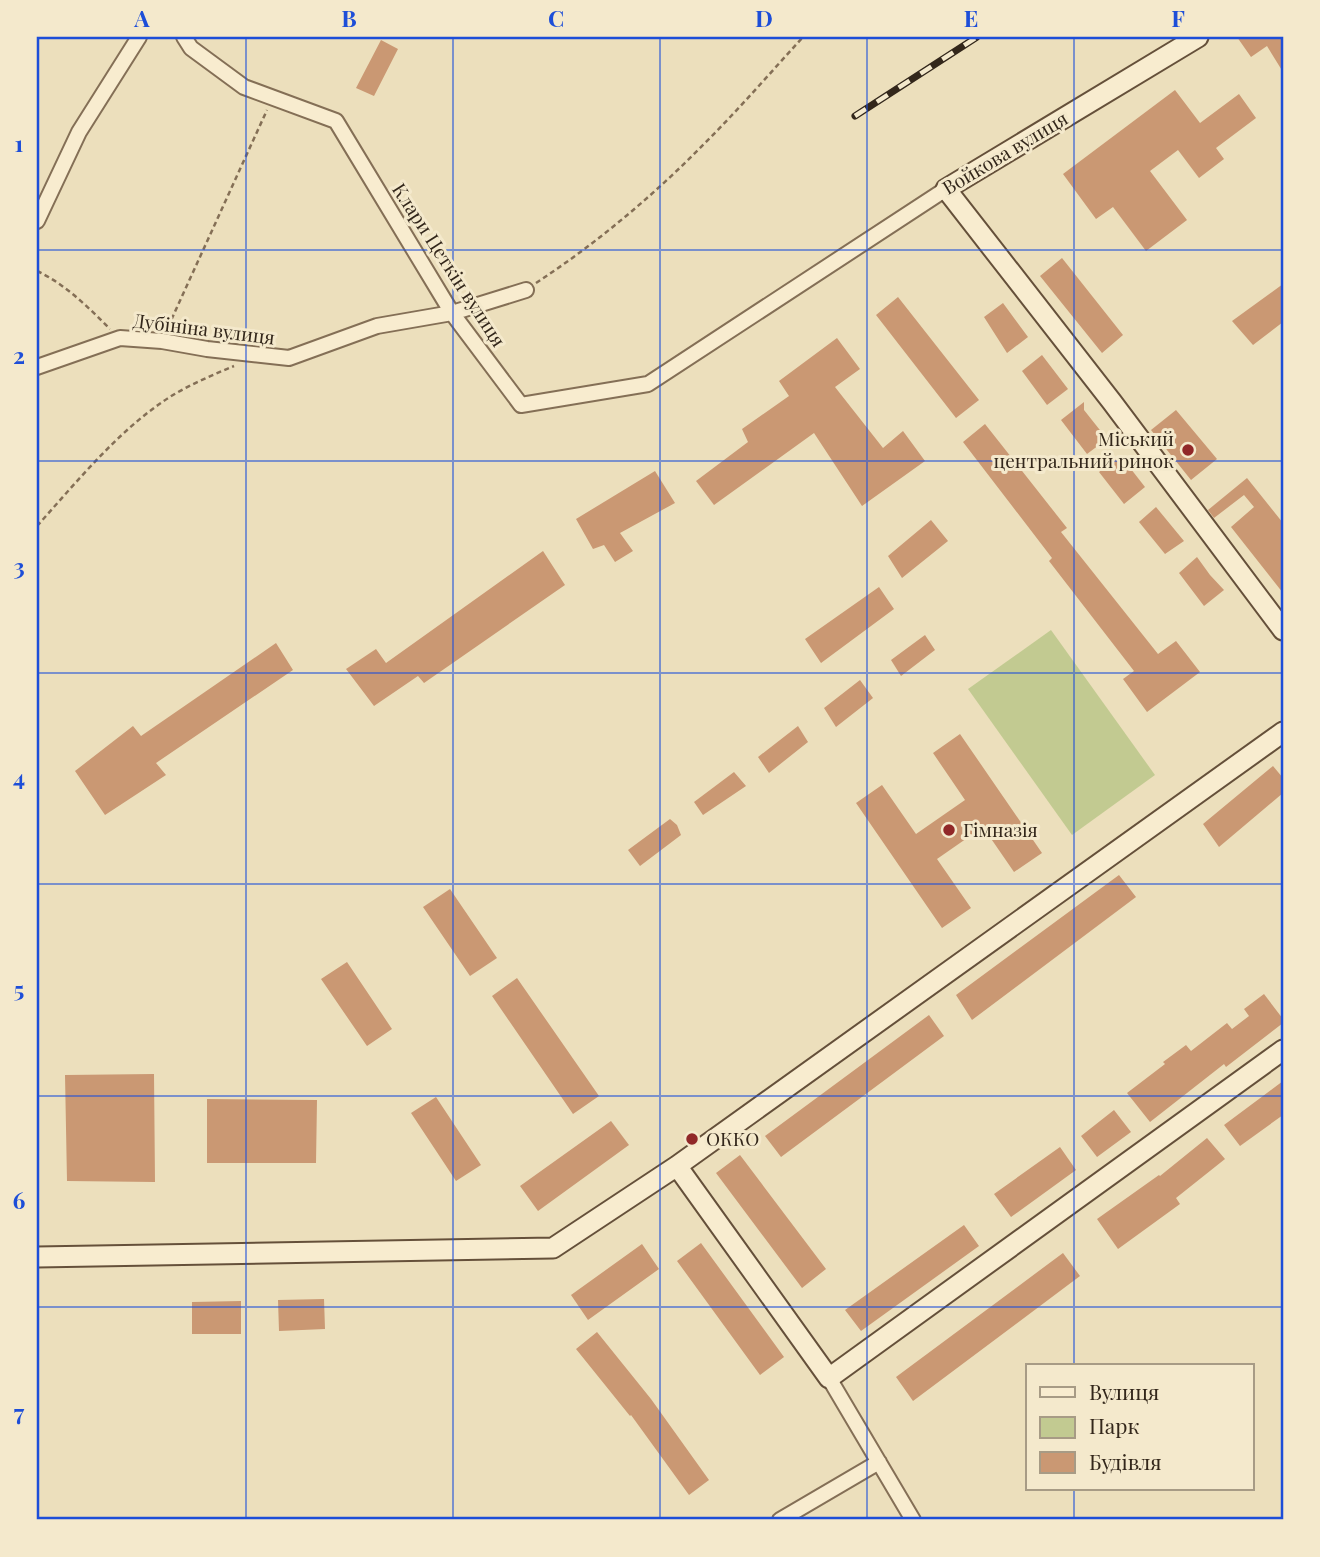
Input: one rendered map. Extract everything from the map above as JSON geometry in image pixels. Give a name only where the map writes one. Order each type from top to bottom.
[{"type":"street","points":[[37,221],[79,132],[139,37]]},
{"type":"street","name":"Клари Цеткін вулиця","points":[[184,37],[191,48],[244,87],[336,121],[452,313],[521,405],[648,384],[815,274]]},
{"type":"street","name":"Войкова вулиця","points":[[815,274],[946,189],[1198,37]]},
{"type":"street","points":[[946,189],[1112,402],[1283,630]]},
{"type":"street","name":"Дубініна вулиця","points":[[120,338],[289,358],[377,326],[452,313],[526,290]]},
{"type":"street","points":[[37,367],[120,338]]},
{"type":"street","points":[[37,1257],[552,1248],[677,1166],[1283,732]]},
{"type":"street","points":[[830,1378],[1283,1050]]},
{"type":"street","points":[[677,1166],[830,1378],[914,1520]]},
{"type":"street","points":[[780,1520],[879,1462]]},
{"type":"path","points":[[526,290],[564,265],[634,210],[705,143],[803,37]]},
{"type":"path","points":[[162,341],[273,98]]},
{"type":"path","points":[[37,271],[53,279],[95,313],[120,338]]},
{"type":"path","points":[[37,526],[117,439],[159,404],[201,380],[236,365]]},
{"type":"green space","points":[[1051,630],[1155,775],[1072,835],[968,689]]},
{"type":"building","points":[[1237,37],[1283,37],[1283,72],[1267,46],[1251,57]]},
{"type":"building","points":[[381,40],[398,49],[374,96],[356,88]]},
{"type":"building","points":[[1175,90],[1200,123],[1239,94],[1256,118],[1216,148],[1224,159],[1199,178],[1178,150],[1150,171],[1187,220],[1146,251],[1113,207],[1096,219],[1063,174]]},
{"type":"building","points":[[1062,258],[1123,335],[1102,353],[1040,276]]},
{"type":"building","points":[[1283,284],[1283,322],[1253,345],[1232,321]]},
{"type":"building","points":[[898,297],[979,400],[956,418],[876,315]]},
{"type":"building","points":[[1003,303],[1028,337],[1007,353],[984,317]]},
{"type":"building","points":[[837,338],[860,369],[835,387],[883,448],[903,431],[925,461],[862,506],[814,433],[714,505],[696,481],[748,442],[742,429],[789,396],[779,381]]},
{"type":"building","points":[[1042,355],[1068,389],[1047,405],[1022,371]]},
{"type":"building","points":[[1084,402],[1084,410],[1107,439],[1087,454],[1061,420]]},
{"type":"building","points":[[1176,410],[1217,459],[1191,480],[1151,430]]},
{"type":"building","points":[[985,424],[1067,528],[1061,532],[1158,654],[1176,641],[1200,672],[1147,712],[1123,679],[1134,671],[1049,561],[1052,558],[963,442]]},
{"type":"building","points":[[1120,455],[1145,487],[1124,504],[1099,472]]},
{"type":"building","points":[[655,471],[675,503],[620,533],[633,551],[615,562],[604,545],[593,549],[576,519]]},
{"type":"building","points":[[1247,478],[1283,523],[1283,593],[1231,527],[1254,507],[1244,495],[1214,518],[1208,510]]},
{"type":"building","points":[[1156,507],[1184,541],[1165,554],[1139,522]]},
{"type":"building","points":[[931,520],[948,541],[902,578],[888,556]]},
{"type":"building","points":[[543,551],[565,585],[424,683],[418,676],[374,706],[346,669],[376,649],[386,663]]},
{"type":"building","points":[[1197,557],[1224,590],[1204,606],[1179,573]]},
{"type":"building","points":[[879,587],[894,609],[821,663],[805,639]]},
{"type":"building","points":[[925,635],[935,650],[901,676],[891,660]]},
{"type":"building","points":[[276,643],[293,670],[156,763],[166,775],[105,815],[75,771],[133,726],[141,736]]},
{"type":"building","points":[[860,680],[873,698],[836,727],[824,708]]},
{"type":"building","points":[[798,726],[808,742],[769,773],[758,757]]},
{"type":"building","name":"Гімназія","points":[[960,734],[1042,853],[1014,872],[983,827],[937,859],[971,908],[942,928],[856,803],[882,785],[916,834],[965,800],[933,753]]},
{"type":"building","points":[[1273,766],[1283,778],[1283,793],[1219,847],[1203,824]]},
{"type":"building","points":[[734,772],[746,786],[703,815],[694,802]]},
{"type":"building","points":[[670,819],[677,825],[681,835],[640,866],[628,850]]},
{"type":"building","points":[[1119,875],[1136,897],[972,1020],[956,995]]},
{"type":"building","points":[[450,889],[497,958],[470,976],[423,907]]},
{"type":"building","points":[[347,962],[392,1029],[367,1046],[321,979]]},
{"type":"building","points":[[517,978],[599,1096],[573,1114],[492,996]]},
{"type":"building","points":[[1264,994],[1283,1019],[1283,1023],[1226,1067],[1224,1064],[1150,1122],[1127,1093],[1186,1045],[1191,1051],[1227,1023],[1232,1029],[1249,1016],[1244,1009]]},
{"type":"building","points":[[929,1015],[944,1036],[781,1157],[765,1136]]},
{"type":"building","points":[[154,1074],[155,1182],[67,1181],[65,1075]]},
{"type":"building","points":[[1283,1081],[1283,1115],[1240,1146],[1224,1125]]},
{"type":"building","points":[[436,1097],[481,1165],[456,1181],[411,1113]]},
{"type":"building","points":[[207,1099],[317,1100],[316,1163],[207,1163]]},
{"type":"building","points":[[1114,1110],[1131,1132],[1097,1157],[1081,1136]]},
{"type":"building","points":[[611,1121],[629,1145],[538,1211],[520,1186]]},
{"type":"building","points":[[1207,1138],[1225,1159],[1176,1198],[1180,1204],[1118,1249],[1097,1219],[1160,1176]]},
{"type":"building","points":[[1060,1147],[1076,1170],[1011,1217],[994,1194]]},
{"type":"building","points":[[740,1155],[826,1269],[802,1288],[716,1173]]},
{"type":"building","points":[[964,1225],[979,1246],[861,1331],[845,1310]]},
{"type":"building","points":[[701,1243],[784,1357],[760,1375],[677,1261]]},
{"type":"building","points":[[642,1244],[659,1269],[588,1320],[571,1295]]},
{"type":"building","points":[[1063,1253],[1080,1276],[913,1401],[896,1377]]},
{"type":"building","points":[[324,1299],[325,1329],[279,1331],[278,1300]]},
{"type":"building","points":[[241,1301],[241,1334],[192,1334],[192,1302]]},
{"type":"building","points":[[597,1332],[651,1399],[709,1480],[689,1495],[631,1415],[576,1349]]},
{"type":"railway","points":[[855,116],[977,37]]},
{"type":"place","name":"Міський центральний ринок","points":[[1188,450]]},
{"type":"place","name":"Гімназія","points":[[949,830]]},
{"type":"place","name":"ОККО","points":[[692,1139]]}]
